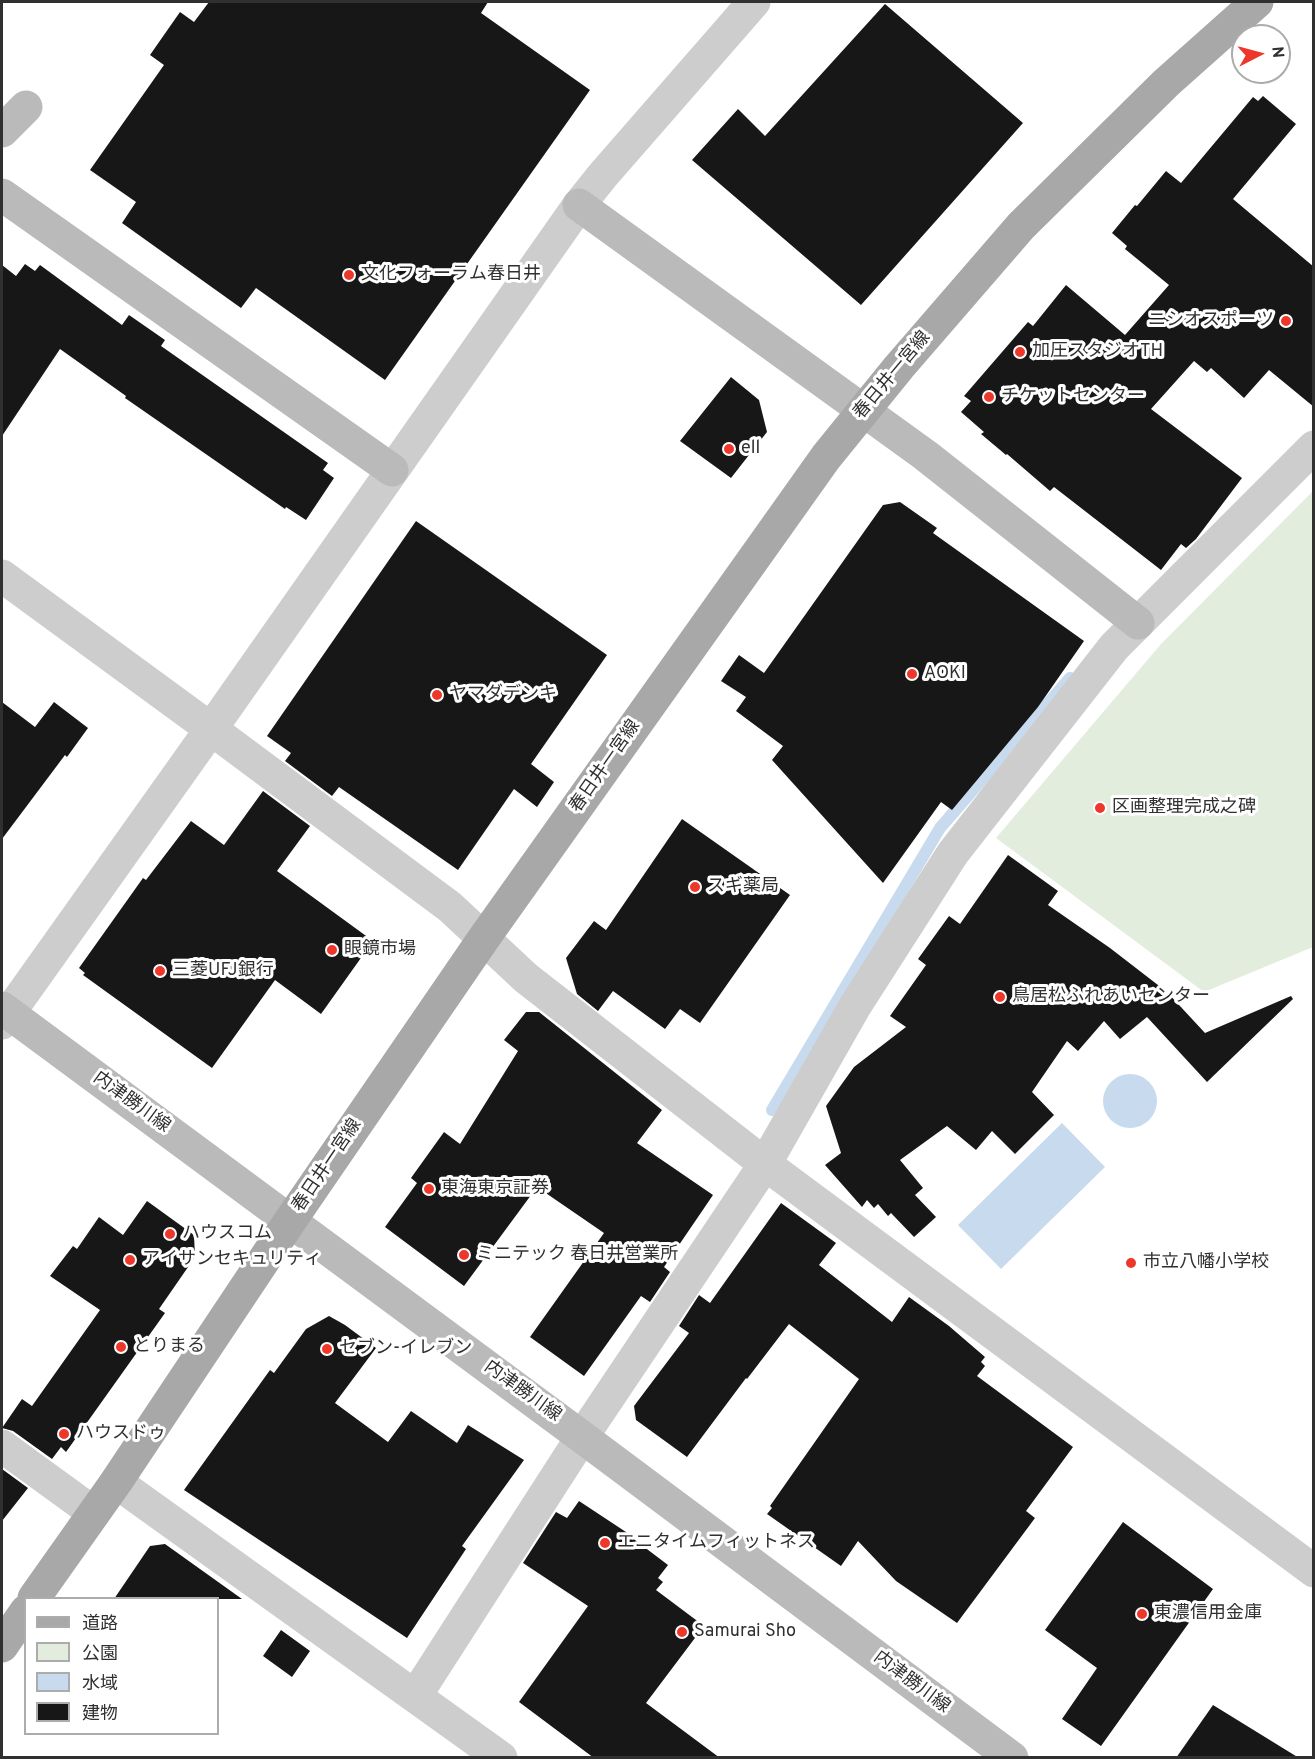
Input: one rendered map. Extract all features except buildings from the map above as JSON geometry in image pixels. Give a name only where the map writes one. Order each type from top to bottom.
[{"type":"main road","name":"春日井一宮線","points":[[35,1597],[116,1482],[290,1221],[484,939],[826,457],[1020,226],[1166,83],[1257,2]]},
{"type":"main road","points":[[2,131],[26,107]]},
{"type":"main road","points":[[2,195],[392,470]]},
{"type":"main road","points":[[579,205],[925,455],[1138,623]]},
{"type":"main road","name":"内津勝川線","points":[[4,1014],[290,1221],[1012,1758]]},
{"type":"main road","points":[[2,1646],[24,1614]]},
{"type":"street","points":[[4,1014],[212,729],[579,205],[754,2]]},
{"type":"street","points":[[416,1695],[582,1437],[765,1164],[855,1006],[953,854],[1114,647],[1314,447]]},
{"type":"street","points":[[2,576],[450,907],[526,978],[765,1164],[1314,1570]]},
{"type":"street","points":[[2,1446],[94,1513]]},
{"type":"street","points":[[116,1482],[501,1758]]},
{"type":"green space","points":[[1313,491],[1313,947],[1204,992],[996,838],[1161,644]]},
{"type":"water","points":[[1125,1074],[1135,1074],[1145,1078],[1153,1086],[1157,1101],[1153,1116],[1145,1124],[1135,1128],[1125,1128],[1115,1124],[1107,1116],[1103,1106],[1103,1096],[1107,1086],[1115,1078]]},
{"type":"water","points":[[1062,1123],[1105,1167],[1001,1269],[958,1225]]},
{"type":"waterway","points":[[772,1110],[940,828],[1070,678]]},
{"type":"place","name":"文化フォーラム春日井","points":[[349,275]]},
{"type":"place","name":"ニシオスポーツ","points":[[1286,321]]},
{"type":"place","name":"加圧スタジオTH","points":[[1020,352]]},
{"type":"place","name":"チケットセンター","points":[[989,397]]},
{"type":"place","name":"ell","points":[[729,449]]},
{"type":"place","name":"AOKI","points":[[912,674]]},
{"type":"place","name":"ヤマダデンキ","points":[[437,695]]},
{"type":"place","name":"区画整理完成之碑","points":[[1100,808]]},
{"type":"place","name":"スギ薬局","points":[[695,887]]},
{"type":"place","name":"眼鏡市場","points":[[332,950]]},
{"type":"place","name":"三菱UFJ銀行","points":[[160,971]]},
{"type":"place","name":"鳥居松ふれあいセンター","points":[[1000,997]]},
{"type":"place","name":"東海東京証券","points":[[429,1189]]},
{"type":"place","name":"ハウスコム","points":[[170,1234]]},
{"type":"place","name":"ミニテック 春日井営業所","points":[[464,1255]]},
{"type":"place","name":"アイサンセキュリティ","points":[[130,1260]]},
{"type":"place","name":"市立八幡小学校","points":[[1131,1263]]},
{"type":"place","name":"とりまる","points":[[121,1347]]},
{"type":"place","name":"セブン-イレブン","points":[[327,1349]]},
{"type":"place","name":"ハウスドゥ","points":[[64,1434]]},
{"type":"place","name":"エニタイムフィットネス","points":[[605,1543]]},
{"type":"place","name":"東濃信用金庫","points":[[1142,1614]]},
{"type":"place","name":"Samurai Sho","points":[[682,1632]]}]
